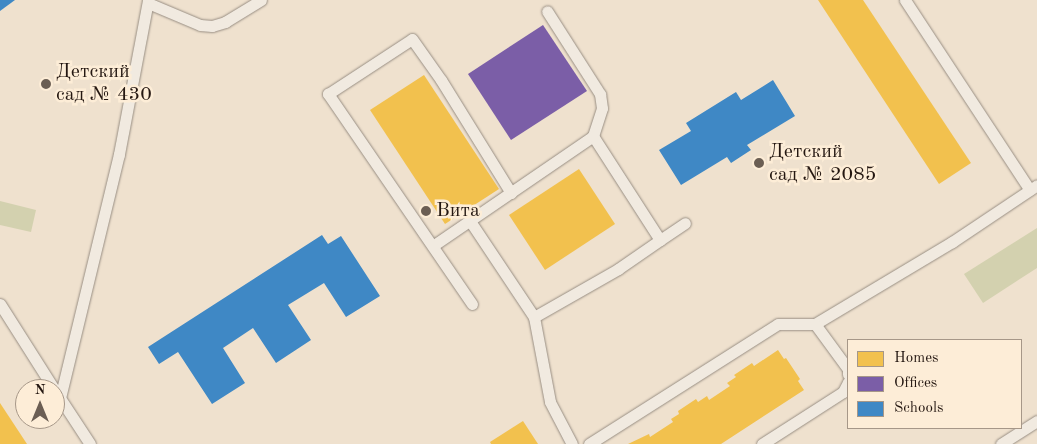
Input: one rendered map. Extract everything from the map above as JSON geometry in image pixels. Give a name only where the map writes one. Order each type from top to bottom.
[{"type":"lane","points":[[59,379],[119,154],[148,2],[200,25],[212,26],[225,22],[261,0]]},
{"type":"lane","points":[[589,444],[778,324],[814,324],[952,242],[1034,188],[905,0]]},
{"type":"lane","points":[[434,245],[593,136],[602,108],[600,94],[547,11]]},
{"type":"lane","points":[[472,304],[434,245],[328,94],[412,39],[441,80],[511,193]]},
{"type":"lane","points":[[593,136],[660,240]]},
{"type":"lane","points":[[470,221],[534,317],[550,402],[572,444]]},
{"type":"lane","points":[[534,317],[618,269],[685,223]]},
{"type":"lane","points":[[0,304],[48,379]]},
{"type":"lane","points":[[814,324],[847,368]]},
{"type":"lane","points":[[762,444],[843,392],[847,384]]},
{"type":"lane","points":[[65,406],[90,444]]},
{"type":"lane","points":[[1001,444],[1037,421]]},
{"type":"shaded area","points":[[0,201],[36,210],[31,232],[0,225]]},
{"type":"shaded area","points":[[1037,228],[1037,268],[983,303],[964,274]]},
{"type":"building: Homes","points":[[818,0],[863,0],[971,163],[939,184]]},
{"type":"building: Homes","points":[[424,75],[499,189],[445,224],[370,110]]},
{"type":"building: Homes","points":[[579,169],[615,224],[545,270],[509,215]]},
{"type":"building: Homes","points":[[778,350],[784,359],[786,358],[800,379],[798,381],[804,390],[721,444],[628,444],[649,434],[650,437],[673,422],[671,419],[679,414],[678,411],[696,399],[698,402],[707,396],[709,400],[730,386],[727,383],[736,377],[734,375],[752,363],[754,366]]},
{"type":"building: Homes","points":[[0,403],[15,426],[15,429],[17,429],[27,444],[0,444]]},
{"type":"building: Homes","points":[[523,421],[538,444],[491,444],[490,442]]},
{"type":"building: Offices","points":[[543,25],[587,91],[511,140],[468,74]]},
{"type":"building: Schools","points":[[0,0],[15,0],[0,11]]},
{"type":"building: Schools","points":[[773,80],[795,116],[747,145],[751,150],[731,163],[727,157],[681,185],[659,150],[691,131],[686,123],[736,92],[741,100]]},
{"type":"building: Schools","points":[[322,235],[328,244],[341,236],[380,296],[346,317],[324,283],[288,305],[311,340],[276,363],[253,328],[223,348],[245,383],[212,404],[178,352],[159,364],[148,347]]},
{"type":"place","name":"Детский сад № 430","points":[[46,84]]},
{"type":"place","name":"Детский сад № 2085","points":[[759,163]]},
{"type":"place","name":"Вита","points":[[426,211]]}]
